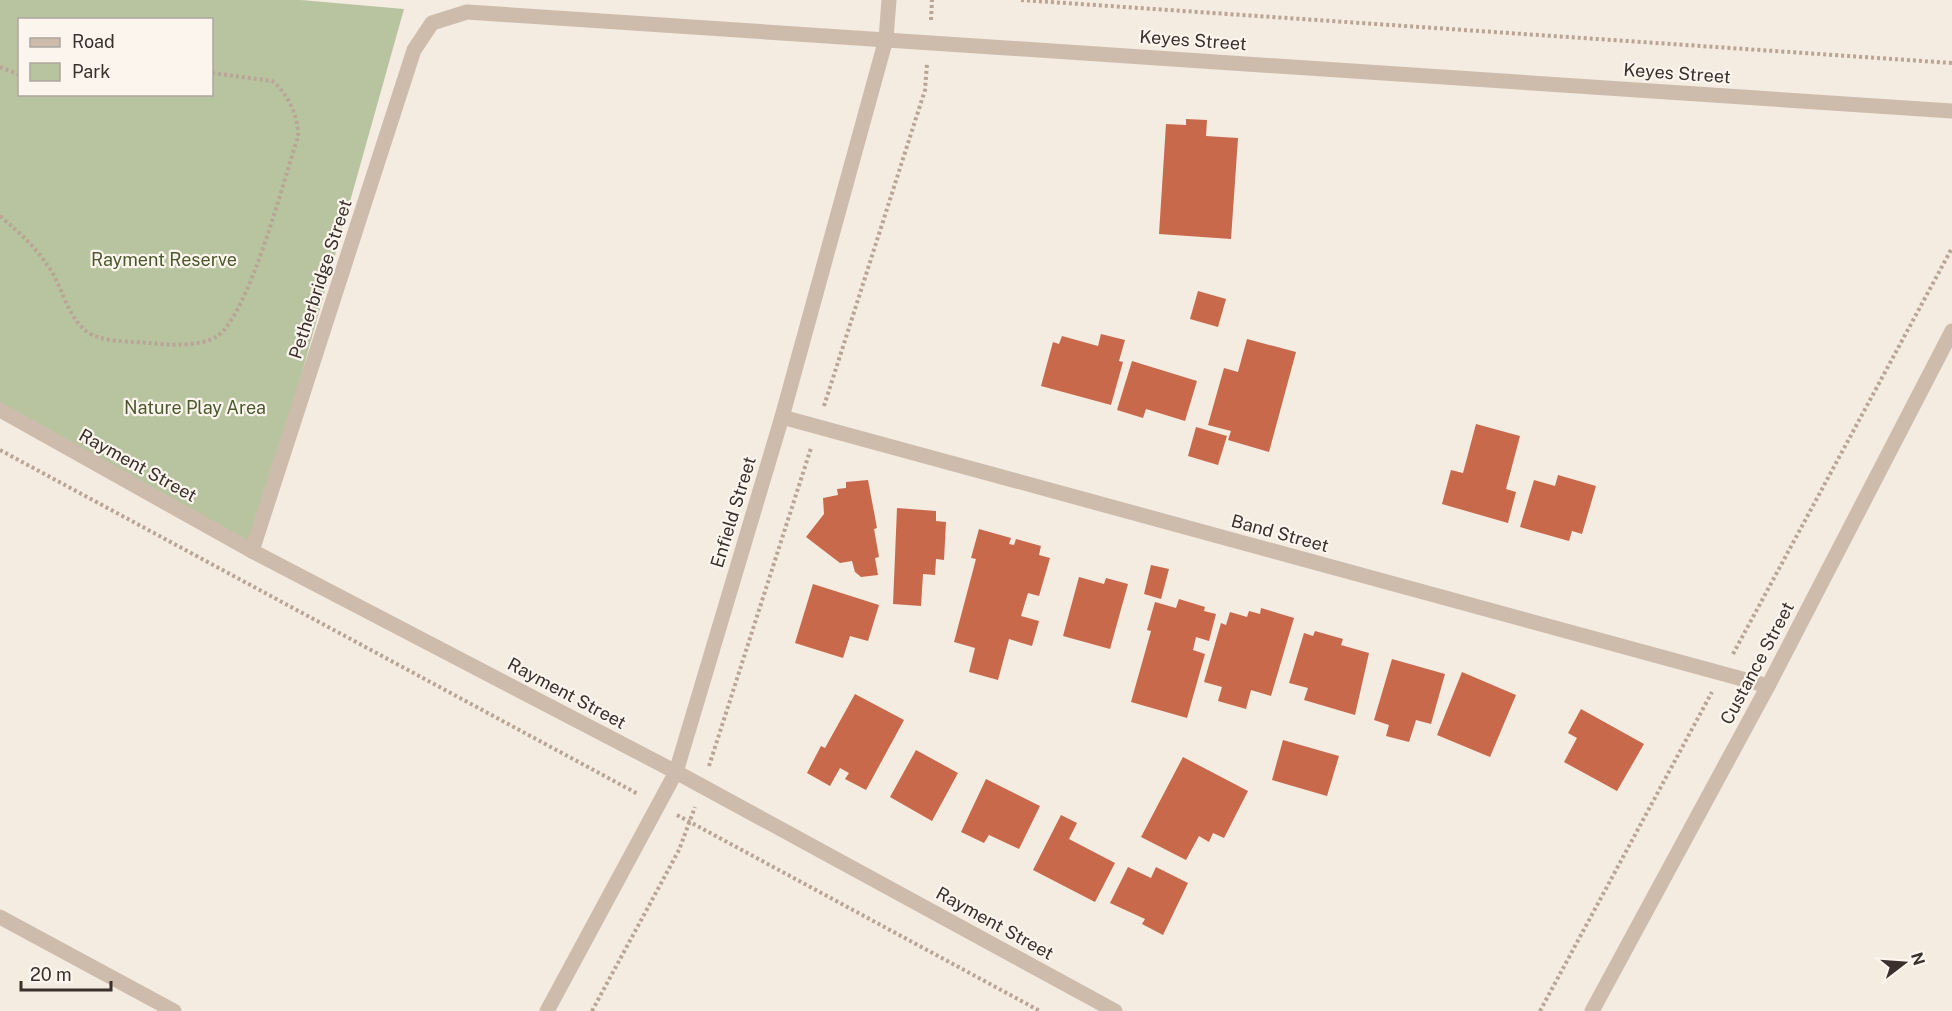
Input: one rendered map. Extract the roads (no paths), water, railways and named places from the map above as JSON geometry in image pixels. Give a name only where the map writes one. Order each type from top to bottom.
[{"type":"street","name":"Enfield Street","points":[[547,1011],[675,772],[782,417],[886,39],[889,0]]},
{"type":"street","name":"Keyes Street","points":[[432,23],[467,12],[1952,111]]},
{"type":"street","name":"Petherbridge Street","points":[[252,551],[414,50],[432,23]]},
{"type":"street","name":"Custance Street","points":[[1592,1011],[1768,686],[1952,331]]},
{"type":"street","name":"Rayment Street","points":[[0,410],[252,551],[702,786],[1115,1011]]},
{"type":"street","name":"Band Street","points":[[782,417],[1768,686]]},
{"type":"street","points":[[0,917],[174,1011]]},
{"type":"park label","name":"Rayment Reserve","points":[[164,259]]},
{"type":"park label","name":"Nature Play Area","points":[[195,407]]}]
